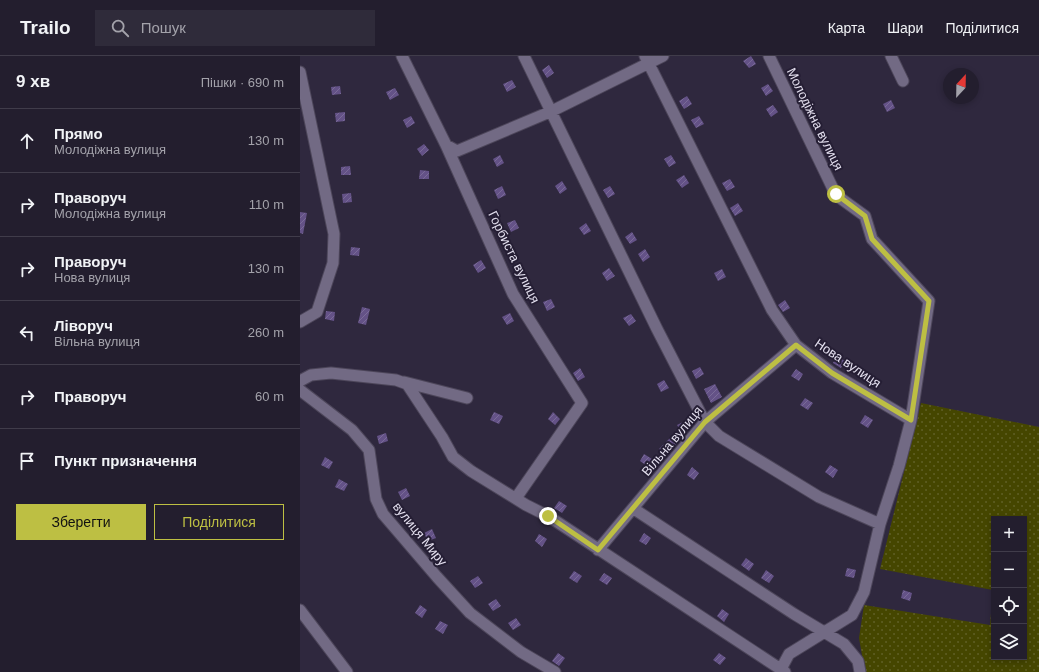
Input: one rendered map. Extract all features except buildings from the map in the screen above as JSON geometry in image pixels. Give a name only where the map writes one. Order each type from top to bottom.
[{"type":"street","name":"Горбиста вулиця","points":[[402,56],[446,145],[513,294],[582,403],[516,498]]},
{"type":"street","points":[[524,56],[657,329],[705,422],[719,436],[819,497],[880,524]]},
{"type":"street","points":[[446,145],[457,151],[552,111],[646,60],[663,56]]},
{"type":"street","name":"Молодіжна вулиця","points":[[769,56],[836,194],[865,216],[872,239],[929,301],[911,420]]},
{"type":"street","points":[[891,56],[903,81]]},
{"type":"street","name":"Нова вулиця","points":[[646,60],[772,310],[796,345],[832,373],[911,420]]},
{"type":"street","points":[[300,72],[302,89],[334,234],[333,263],[317,312],[300,322]]},
{"type":"street","name":"Вільна вулиця","points":[[598,550],[634,509],[705,422],[796,345]]},
{"type":"street","points":[[300,381],[311,375],[331,373],[402,382],[467,398]]},
{"type":"street","points":[[402,382],[412,390],[453,457],[471,471],[548,516],[783,671],[789,654],[852,615],[864,592],[880,524],[899,466],[911,420]]},
{"type":"street","name":"вулиця Миру","points":[[300,390],[352,430],[369,450],[376,499],[383,514],[437,578],[470,613],[521,652],[555,672]]},
{"type":"street","points":[[634,509],[844,644],[858,661],[860,672]]},
{"type":"street","points":[[300,610],[347,672]]},
{"type":"shaded area","points":[[921,403],[1039,427],[1039,672],[865,672],[859,638],[864,605],[990,625],[991,613],[991,660],[1027,660],[1027,516],[991,516],[991,590],[880,569]]},
{"type":"route","points":[[548,516],[598,550],[634,509],[705,422],[796,345],[832,373],[911,420],[929,301],[872,239],[865,216],[836,194]]}]
